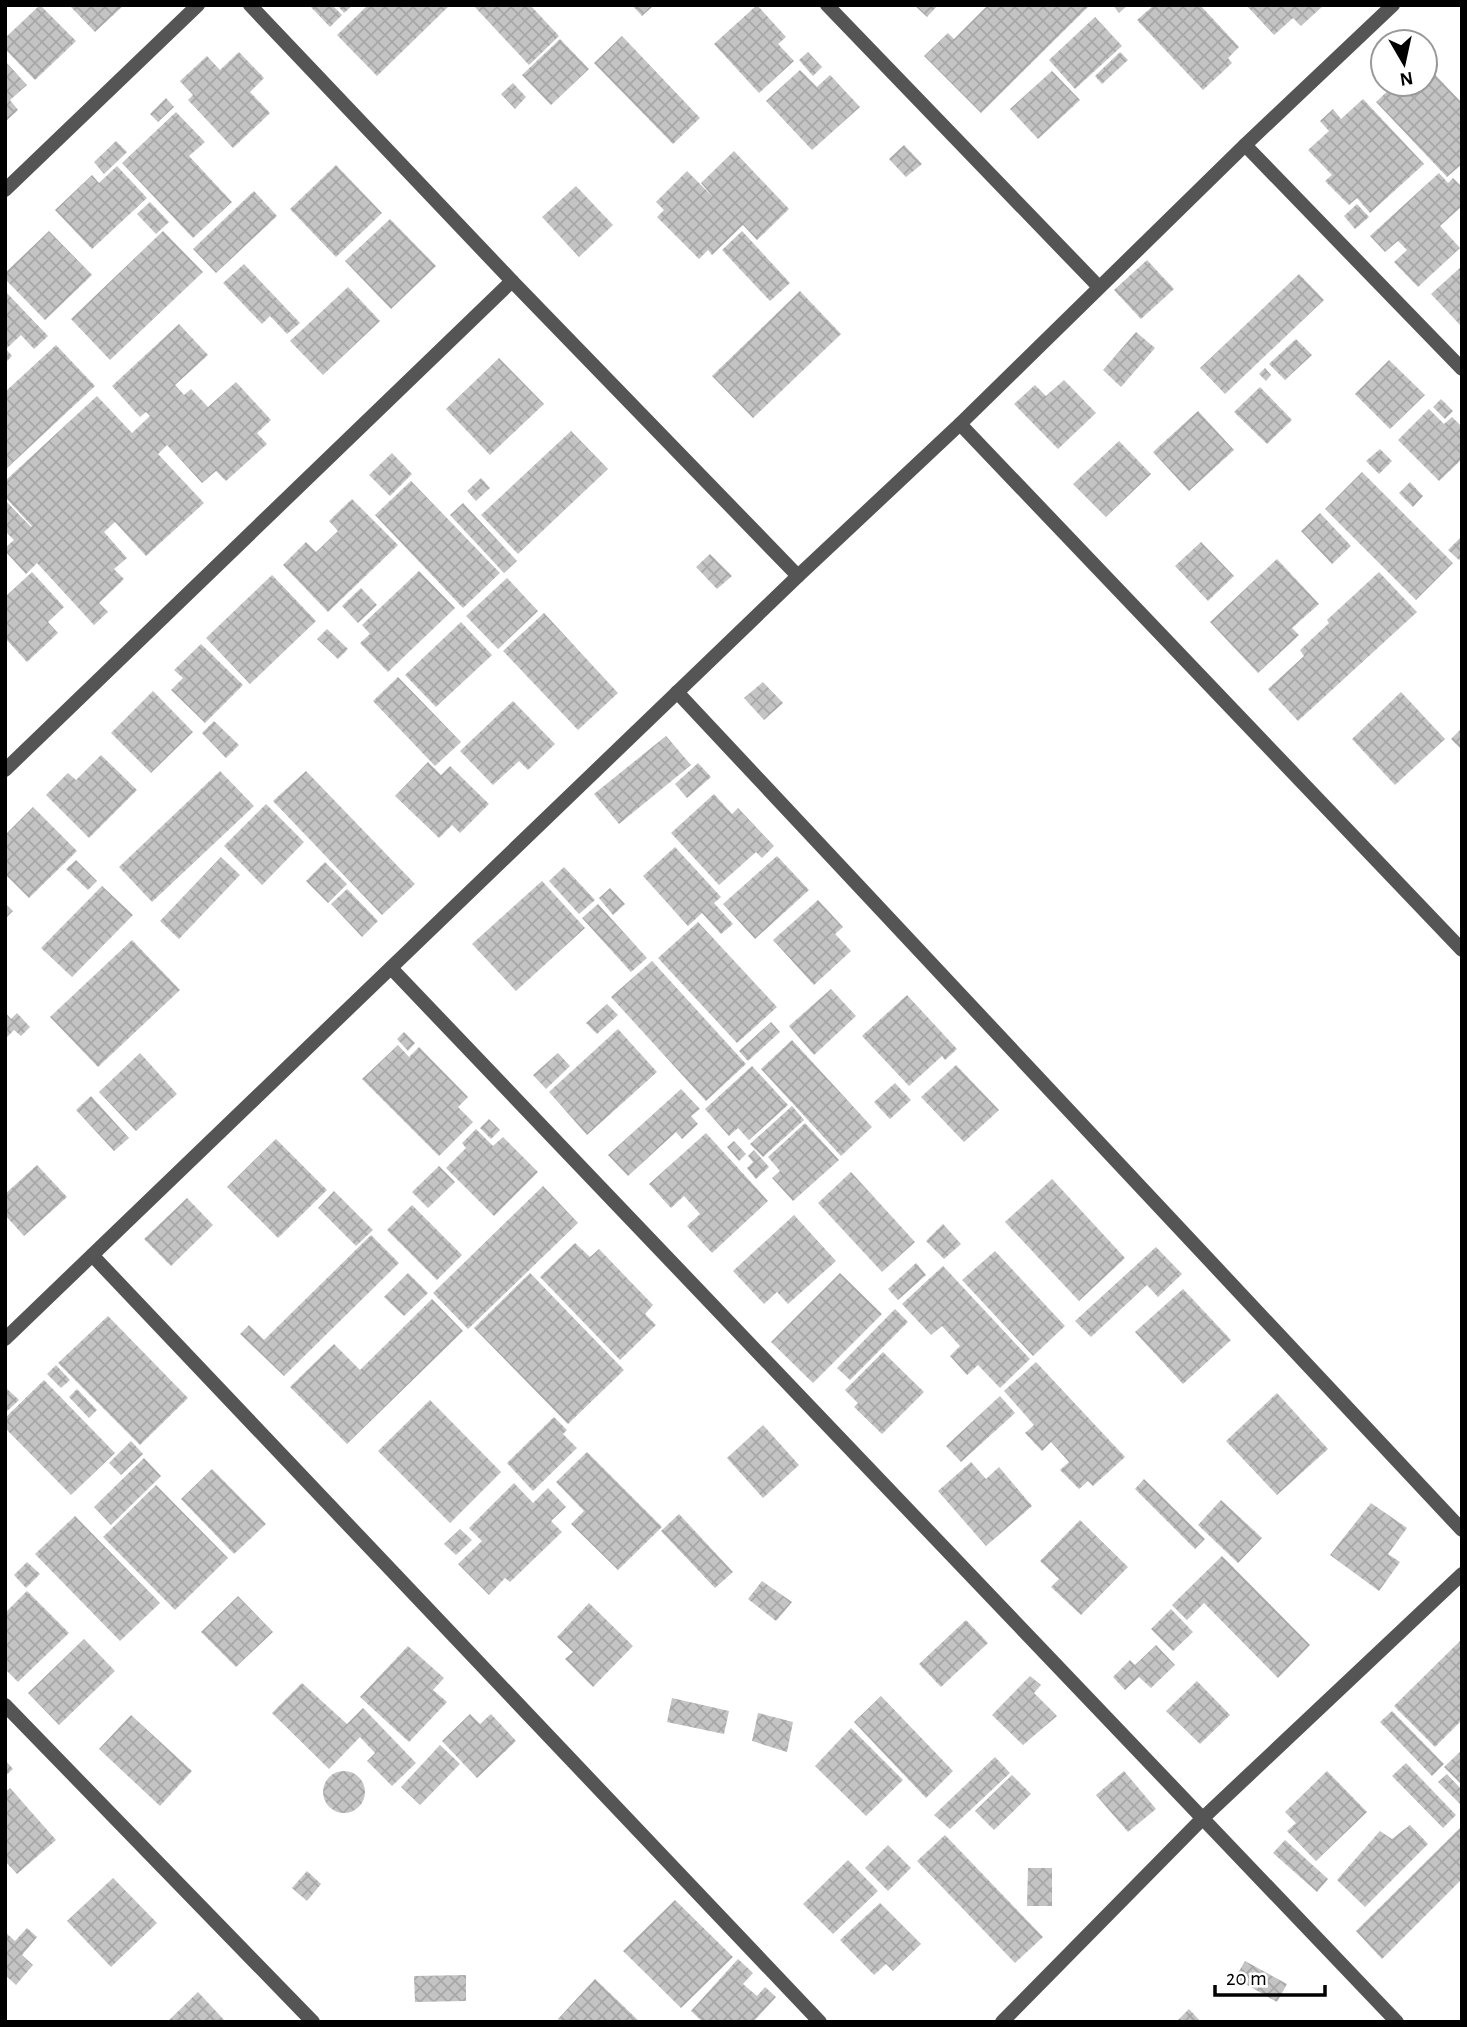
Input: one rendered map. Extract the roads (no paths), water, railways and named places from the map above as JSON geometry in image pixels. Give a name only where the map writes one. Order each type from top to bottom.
[{"type":"street","points":[[5,190],[198,5]]},
{"type":"street","points":[[250,5],[798,576]]},
{"type":"street","points":[[827,5],[1098,286]]},
{"type":"street","points":[[5,1318],[10,1334],[1393,5]]},
{"type":"street","points":[[1245,145],[1462,369]]},
{"type":"street","points":[[5,770],[512,281]]},
{"type":"street","points":[[960,424],[1462,950]]},
{"type":"street","points":[[677,692],[1462,1530]]},
{"type":"street","points":[[391,968],[1396,2022]]},
{"type":"street","points":[[93,1256],[820,2022]]},
{"type":"street","points":[[1002,2022],[1203,1818],[1462,1574]]},
{"type":"street","points":[[5,1705],[313,2022]]}]
